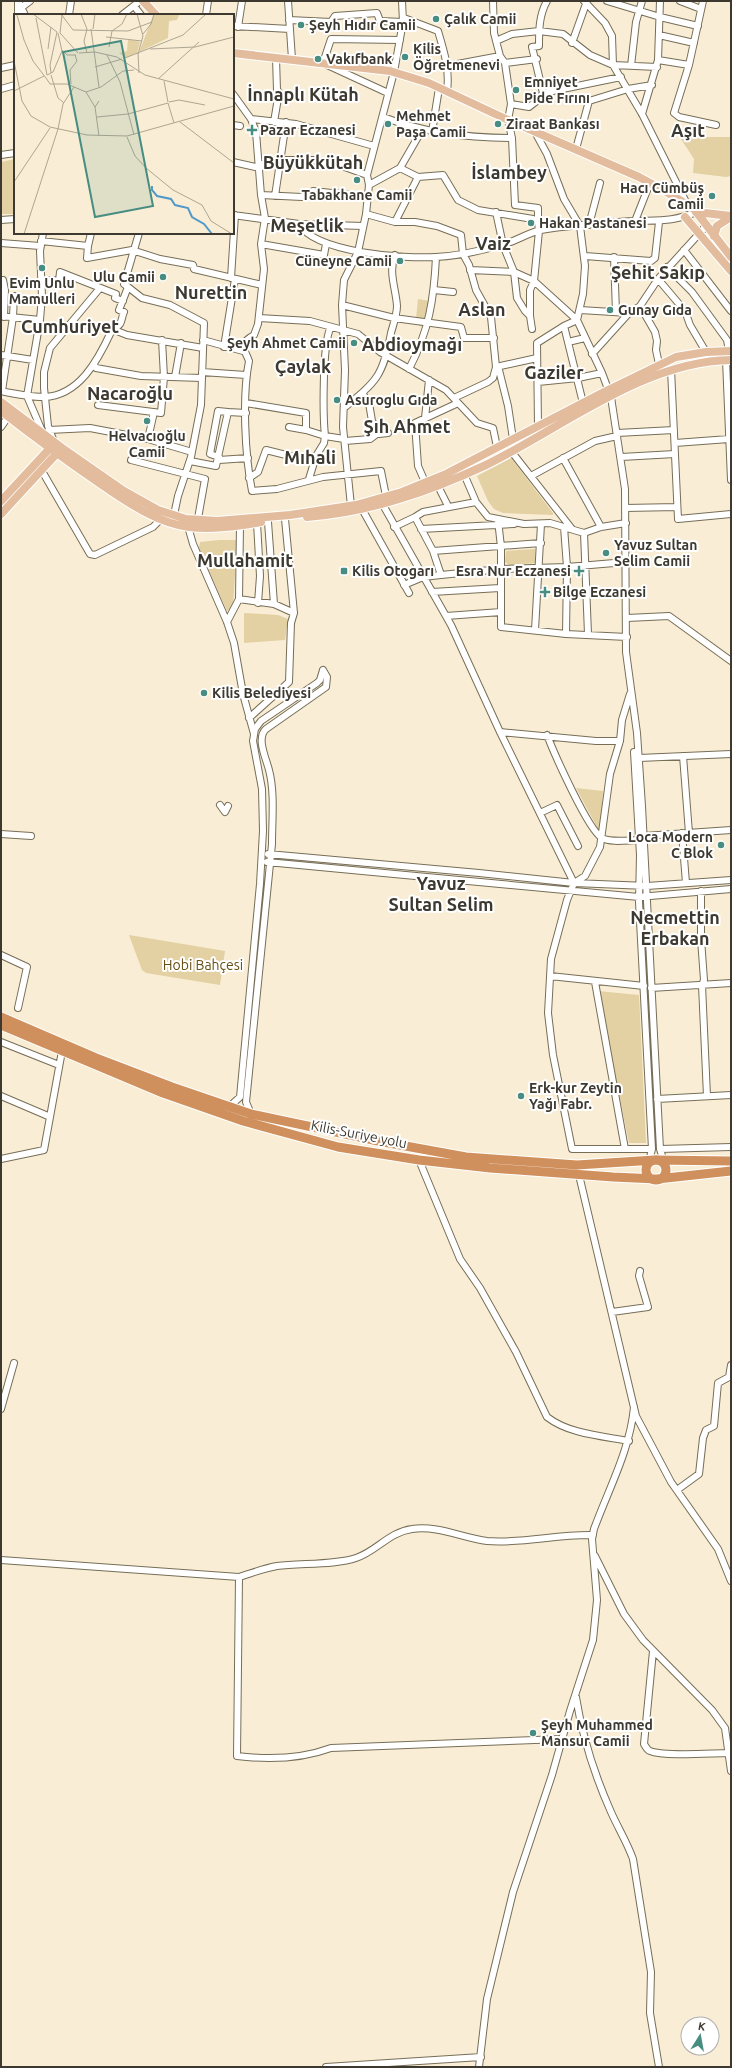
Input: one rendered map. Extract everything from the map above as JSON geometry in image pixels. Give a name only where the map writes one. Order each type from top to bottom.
[{"type":"highway","points":[[1,1017],[96,1058],[229,1107],[251,1114],[378,1141],[466,1157],[577,1164],[731,1161]]},
{"type":"highway","name":"Kilis-Suriye yolu","points":[[1,1025],[163,1092],[242,1121],[338,1147],[419,1160],[579,1175],[657,1179],[731,1170]]},
{"type":"highway","points":[[656,1162],[664,1175],[657,1179],[652,1178],[647,1174],[656,1162]]},
{"type":"main road","points":[[142,1],[155,14]]},
{"type":"main road","points":[[234,53],[394,72],[439,88],[650,183],[687,204],[696,212],[731,257]]},
{"type":"main road","points":[[696,212],[731,217]]},
{"type":"main road","points":[[685,217],[731,271]]},
{"type":"main road","points":[[714,236],[717,226],[731,217]]},
{"type":"main road","points":[[59,452],[64,460],[139,509],[161,519],[216,528],[330,515],[383,505],[438,486],[511,451],[659,364],[676,357],[706,352],[730,351]]},
{"type":"main road","points":[[1,402],[46,437],[52,446],[59,452],[158,510],[192,523],[290,515],[351,506],[402,492],[444,475],[583,403],[659,373],[710,360],[728,360]]},
{"type":"main road","points":[[1,411],[8,417],[46,437]]},
{"type":"main road","points":[[40,459],[46,437]]},
{"type":"main road","points":[[1,501],[52,446]]},
{"type":"main road","points":[[1,514],[59,452]]},
{"type":"main road","points":[[49,464],[64,460]]},
{"type":"street","points":[[18,1],[25,14]]},
{"type":"street","points":[[18,1],[18,14]]},
{"type":"street","points":[[22,7],[30,1]]},
{"type":"street","points":[[69,14],[71,1]]},
{"type":"street","points":[[123,14],[142,1]]},
{"type":"street","points":[[207,14],[208,1]]},
{"type":"street","points":[[242,1],[236,27],[290,29]]},
{"type":"street","points":[[288,1],[292,59]]},
{"type":"street","points":[[351,506],[344,440],[345,370],[342,305],[344,280],[358,252],[366,214],[369,196],[367,175],[394,72],[404,20],[402,1]]},
{"type":"street","points":[[493,1],[496,41],[500,56],[505,63],[511,104],[508,120],[512,138],[515,206],[538,208],[539,230],[534,281],[530,290],[530,316],[532,329]]},
{"type":"street","points":[[543,93],[532,47],[539,46],[539,31],[542,10],[547,1]]},
{"type":"street","points":[[607,1],[660,17],[698,26]]},
{"type":"street","points":[[631,66],[636,22],[642,1]]},
{"type":"street","points":[[642,114],[652,85],[657,64],[660,1]]},
{"type":"street","points":[[680,1],[701,9]]},
{"type":"street","points":[[703,1],[689,65],[674,113],[679,117],[716,125]]},
{"type":"street","points":[[572,43],[585,2],[605,23],[612,36],[613,65],[642,114],[687,204]]},
{"type":"street","points":[[134,6],[140,14]]},
{"type":"street","points":[[289,20],[331,22],[335,16],[377,13],[380,21],[404,20],[438,31],[447,66],[449,80],[447,92]]},
{"type":"street","points":[[496,41],[512,34],[539,31],[563,34],[572,43],[590,55],[613,65],[689,65]]},
{"type":"street","points":[[658,35],[694,43]]},
{"type":"street","points":[[388,93],[323,63],[331,39],[400,40]]},
{"type":"street","points":[[447,66],[500,56]]},
{"type":"street","points":[[274,122],[280,92],[277,90],[276,58]]},
{"type":"street","points":[[505,63],[535,59]]},
{"type":"street","points":[[1,68],[14,65]]},
{"type":"street","points":[[511,104],[529,107],[538,100],[543,93],[621,77]]},
{"type":"street","points":[[576,149],[589,101],[628,89],[652,85]]},
{"type":"street","points":[[1,89],[14,86]]},
{"type":"street","points":[[432,132],[439,88]]},
{"type":"street","points":[[234,95],[251,119],[256,132],[260,166],[261,195],[265,218],[261,244],[264,269],[259,318],[254,335],[247,339],[243,351]]},
{"type":"street","points":[[383,117],[432,132],[474,138],[512,138]]},
{"type":"street","points":[[251,119],[286,122],[374,146]]},
{"type":"street","points":[[275,196],[286,122]]},
{"type":"street","points":[[369,185],[400,168],[422,130]]},
{"type":"street","points":[[534,132],[547,154],[564,199],[580,226],[585,256],[580,310],[577,320],[564,326],[537,343],[538,426]]},
{"type":"street","points":[[1,155],[14,153]]},
{"type":"street","points":[[234,162],[260,166],[278,164],[281,160],[312,160],[338,165],[367,175]]},
{"type":"street","points":[[400,168],[418,177],[443,176],[458,200],[478,210],[532,219],[538,222]]},
{"type":"street","points":[[395,222],[418,177]]},
{"type":"street","points":[[589,225],[600,183]]},
{"type":"street","points":[[635,221],[650,183]]},
{"type":"street","points":[[261,195],[302,197],[313,191],[369,196]]},
{"type":"street","points":[[496,212],[503,245],[514,272],[517,298],[525,312],[530,316]]},
{"type":"street","points":[[299,224],[303,230],[326,244],[358,252],[436,257],[463,254],[503,245],[539,230],[635,221],[659,222],[685,217],[696,212]]},
{"type":"street","points":[[366,214],[395,222],[415,222],[437,226],[460,235],[463,254],[476,290],[491,317],[497,367],[508,406],[513,440]]},
{"type":"street","points":[[234,215],[265,218],[299,224],[363,226]]},
{"type":"street","points":[[1,220],[14,219]]},
{"type":"street","points":[[585,256],[651,261],[656,258],[659,222]]},
{"type":"street","points":[[592,354],[629,313],[640,306],[658,279],[698,232],[706,225]]},
{"type":"street","points":[[43,234],[40,244],[40,320],[27,396],[37,423],[46,437]]},
{"type":"street","points":[[90,234],[87,258],[117,251],[134,251],[160,259],[193,265],[194,269],[205,273],[262,285]]},
{"type":"street","points":[[139,234],[124,284],[142,298],[170,305],[204,323],[200,405],[187,474],[178,496],[174,515]]},
{"type":"street","points":[[224,347],[233,278],[234,234]]},
{"type":"street","points":[[1,243],[88,246]]},
{"type":"street","points":[[261,244],[324,255],[326,244]]},
{"type":"street","points":[[684,250],[731,311]]},
{"type":"street","points":[[344,408],[372,385],[379,375],[387,355],[397,307],[392,271],[395,255]]},
{"type":"street","points":[[409,369],[428,323],[434,290],[436,257]]},
{"type":"street","points":[[614,257],[616,312]]},
{"type":"street","points":[[667,268],[692,292],[727,340],[730,351]]},
{"type":"street","points":[[470,270],[514,272],[534,281],[577,320],[610,393],[621,457],[626,523],[626,652],[639,758],[642,838],[639,897],[652,1149],[656,1162]]},
{"type":"street","points":[[41,279],[45,281],[53,280],[59,282],[60,272],[116,294],[115,298],[122,301]]},
{"type":"street","points":[[658,279],[685,311],[690,324],[706,352]]},
{"type":"street","points":[[3,280],[5,290],[3,316],[40,320]]},
{"type":"street","points":[[14,296],[13,317],[4,355],[2,391],[27,396],[45,397],[67,391],[77,384],[94,365],[112,329],[120,324],[124,312],[119,310],[128,287]]},
{"type":"street","points":[[46,437],[44,372],[50,348],[100,288]]},
{"type":"street","points":[[434,290],[452,292]]},
{"type":"street","points":[[342,305],[394,318],[461,327],[464,338],[494,338]]},
{"type":"street","points":[[640,306],[655,332],[657,341],[656,350],[659,364]]},
{"type":"street","points":[[580,310],[629,313]]},
{"type":"street","points":[[259,318],[310,321],[358,334],[387,355],[446,390],[477,423],[493,428],[497,448]]},
{"type":"street","points":[[564,326],[583,403]]},
{"type":"street","points":[[309,479],[314,462],[324,443],[326,339],[331,327]]},
{"type":"street","points":[[112,329],[127,335],[181,343],[203,348]]},
{"type":"street","points":[[568,342],[585,338]]},
{"type":"street","points":[[98,405],[154,412],[162,411],[164,377],[162,340]]},
{"type":"street","points":[[203,340],[243,351],[249,361],[246,375],[246,413],[248,458],[252,491],[277,489],[309,479],[347,473],[381,471],[386,496]]},
{"type":"street","points":[[175,377],[181,343]]},
{"type":"street","points":[[4,355],[33,360]]},
{"type":"street","points":[[497,367],[537,358]]},
{"type":"street","points":[[728,360],[731,480]]},
{"type":"street","points":[[94,365],[96,368],[142,376],[175,377],[202,375],[246,375]]},
{"type":"street","points":[[425,482],[418,466],[416,423],[488,382],[493,378],[497,367]]},
{"type":"street","points":[[672,370],[678,520],[731,514]]},
{"type":"street","points":[[538,382],[578,378],[602,373]]},
{"type":"street","points":[[425,418],[429,380]]},
{"type":"street","points":[[362,393],[369,403],[372,421],[378,433]]},
{"type":"street","points":[[246,403],[306,413],[306,430]]},
{"type":"street","points":[[246,413],[218,411],[210,454],[219,458],[248,458]]},
{"type":"street","points":[[148,440],[154,412]]},
{"type":"street","points":[[190,461],[216,466],[228,412]]},
{"type":"street","points":[[1,427],[8,417]]},
{"type":"street","points":[[290,427],[344,440],[371,439],[378,433],[388,433]]},
{"type":"street","points":[[46,437],[90,428],[148,440],[192,452]]},
{"type":"street","points":[[531,476],[595,441],[617,434],[674,430]]},
{"type":"street","points":[[675,443],[729,439]]},
{"type":"street","points":[[250,478],[258,472],[266,450],[314,462]]},
{"type":"street","points":[[511,451],[573,530]]},
{"type":"street","points":[[621,457],[675,454]]},
{"type":"street","points":[[563,458],[601,527]]},
{"type":"street","points":[[131,460],[187,474],[187,476],[205,479],[192,523],[234,643],[254,734],[262,789],[261,862],[240,1097],[229,1107]]},
{"type":"street","points":[[42,471],[90,554],[95,555],[153,527],[161,519]]},
{"type":"street","points":[[464,474],[476,502],[488,516],[499,523]]},
{"type":"street","points":[[438,486],[448,506]]},
{"type":"street","points":[[394,527],[423,512],[448,506],[476,502]]},
{"type":"street","points":[[383,505],[394,527],[446,616],[500,732],[574,883]]},
{"type":"street","points":[[625,508],[678,507]]},
{"type":"street","points":[[362,510],[409,594]]},
{"type":"street","points":[[415,517],[433,551],[441,575]]},
{"type":"street","points":[[250,718],[289,682],[291,623],[294,612],[285,520]]},
{"type":"street","points":[[268,522],[274,604]]},
{"type":"street","points":[[257,523],[260,576],[258,603]]},
{"type":"street","points":[[421,529],[499,523],[550,523],[584,532],[601,527],[626,523]]},
{"type":"street","points":[[499,523],[501,547],[501,626],[566,634],[627,637]]},
{"type":"street","points":[[535,630],[540,567],[541,524]]},
{"type":"street","points":[[227,622],[239,599],[240,525]]},
{"type":"street","points":[[564,527],[567,567],[566,634]]},
{"type":"street","points":[[584,532],[588,634]]},
{"type":"street","points":[[433,551],[541,543]]},
{"type":"street","points":[[404,585],[423,577],[441,575],[500,569],[567,567],[626,562]]},
{"type":"street","points":[[432,592],[500,588]]},
{"type":"street","points":[[239,599],[258,603],[274,604],[294,612]]},
{"type":"street","points":[[446,616],[501,612]]},
{"type":"street","points":[[627,618],[669,616],[731,661]]},
{"type":"street","points":[[251,1114],[246,1102],[271,854],[272,800],[270,772],[261,741],[262,735],[266,729],[326,687],[327,677],[323,670],[320,680],[317,683],[261,721],[257,725],[254,734]]},
{"type":"street","points":[[631,691],[622,720],[620,741],[610,774],[600,847],[585,876],[574,883],[566,900],[551,959],[548,1013],[553,1055],[572,1149],[652,1149]]},
{"type":"street","points":[[500,732],[620,741]]},
{"type":"street","points":[[637,733],[634,750],[648,896],[651,988],[660,1149],[656,1162]]},
{"type":"street","points":[[254,734],[262,735]]},
{"type":"street","points":[[547,735],[561,769],[594,829],[601,838],[608,840],[642,838],[682,833],[731,830]]},
{"type":"street","points":[[639,758],[731,754]]},
{"type":"street","points":[[683,756],[689,833]]},
{"type":"street","points":[[220,805],[225,812],[228,806]]},
{"type":"street","points":[[540,813],[557,805],[578,846]]},
{"type":"street","points":[[682,833],[686,883]]},
{"type":"street","points":[[1,834],[31,836]]},
{"type":"street","points":[[261,854],[574,883],[647,886],[731,880]]},
{"type":"street","points":[[261,862],[572,889],[639,897],[731,889]]},
{"type":"street","points":[[701,891],[701,939],[704,980],[702,985],[707,1096]]},
{"type":"street","points":[[1,955],[27,968],[18,1008]]},
{"type":"street","points":[[550,976],[595,982],[644,986]]},
{"type":"street","points":[[595,982],[625,1149]]},
{"type":"street","points":[[651,988],[731,983]]},
{"type":"street","points":[[1,1042],[59,1065]]},
{"type":"street","points":[[1,1158],[44,1150],[48,1116],[62,1051]]},
{"type":"street","points":[[657,1099],[731,1095]]},
{"type":"street","points":[[1,1096],[48,1116]]},
{"type":"street","points":[[660,1149],[731,1147]]},
{"type":"street","points":[[419,1160],[460,1259],[480,1288],[516,1352],[547,1417],[556,1424],[575,1430],[629,1441]]},
{"type":"street","points":[[579,1175],[634,1407],[645,1436],[677,1490],[718,1549],[731,1581]]},
{"type":"street","points":[[612,1312],[648,1307],[639,1276],[640,1271]]},
{"type":"street","points":[[1,1409],[14,1363]]},
{"type":"street","points":[[677,1490],[699,1474],[703,1438],[706,1430],[714,1426],[718,1384],[729,1377],[731,1365]]},
{"type":"street","points":[[479,2067],[488,2000],[513,1892],[591,1647],[595,1624],[596,1579],[593,1535],[629,1441],[634,1407]]},
{"type":"street","points":[[1,1560],[239,1577],[276,1566],[356,1558],[401,1530],[414,1528],[434,1530],[486,1541],[520,1542],[570,1534],[593,1535]]},
{"type":"street","points":[[593,1551],[624,1614],[653,1651],[712,1710],[725,1728],[731,1771]]},
{"type":"street","points":[[239,1577],[237,1756],[270,1760],[284,1757],[295,1757],[331,1748],[562,1739]]},
{"type":"street","points":[[653,1651],[644,1744],[646,1748],[650,1751],[663,1753],[729,1753]]},
{"type":"street","points":[[576,1695],[583,1737],[611,1811],[633,1859],[651,1972],[650,2012],[659,2067]]},
{"type":"street","points":[[326,2067],[481,2057]]},
{"type":"green space","points":[[683,132],[700,137],[731,137],[731,176],[726,177],[693,173],[694,159],[681,139]]},
{"type":"green space","points":[[14,159],[14,214],[1,213],[1,162]]},
{"type":"green space","points":[[418,299],[430,301],[425,327],[419,326],[420,321],[416,319]]},
{"type":"green space","points":[[511,458],[553,515],[503,513],[494,509],[488,501],[477,476]]},
{"type":"green space","points":[[237,540],[233,607],[227,611],[199,548],[200,542]]},
{"type":"green space","points":[[535,549],[536,563],[509,565],[505,562],[506,551]]},
{"type":"green space","points":[[244,613],[278,615],[288,619],[285,640],[244,643]]},
{"type":"green space","points":[[576,788],[603,791],[600,828],[598,829]]},
{"type":"green space","name":"Hobi Bahçesi","points":[[129,935],[225,951],[220,985],[146,973],[142,970]]},
{"type":"green space","points":[[598,991],[639,995],[646,1143],[629,1143]]},
{"type":"place","name":"Çalık Camii","points":[[436,19]]},
{"type":"place","name":"Şeyh Hıdır Camii","points":[[301,25]]},
{"type":"place","name":"Kilis Öğretmenevi","points":[[405,57]]},
{"type":"place","name":"Vakıfbank","points":[[318,59]]},
{"type":"place","name":"Emniyet Pide Fırını","points":[[516,90]]},
{"type":"place","name":"Mehmet Paşa Camii","points":[[388,124]]},
{"type":"place","name":"Ziraat Bankası","points":[[498,124]]},
{"type":"place","name":"Pazar Eczanesi","points":[[252,130]]},
{"type":"place","name":"Tabakhane Camii","points":[[357,180]]},
{"type":"place","name":"Hacı Cümbüş Camii","points":[[712,196]]},
{"type":"place","name":"Hakan Pastanesi","points":[[531,223]]},
{"type":"place","name":"Cüneyne Camii","points":[[400,261]]},
{"type":"place","name":"Evim Unlu Mamulleri","points":[[42,268]]},
{"type":"place","name":"Ulu Camii","points":[[163,277]]},
{"type":"place","name":"Gunay Gıda","points":[[610,310]]},
{"type":"place","name":"Şeyh Ahmet Camii","points":[[354,343]]},
{"type":"place","name":"Asuroglu Gıda","points":[[337,400]]},
{"type":"place","name":"Helvacıoğlu Camii","points":[[147,421]]},
{"type":"place","name":"Yavuz Sultan Selim Camii","points":[[606,553]]},
{"type":"place","name":"Kilis Otogarı","points":[[344,571]]},
{"type":"place","name":"Esra Nur Eczanesi","points":[[579,571]]},
{"type":"place","name":"Bilge Eczanesi","points":[[545,592]]},
{"type":"place","name":"Kilis Belediyesi","points":[[204,693]]},
{"type":"place","name":"Loca Modern C Blok","points":[[721,845]]},
{"type":"place","name":"Erk-kur Zeytin Yağı Fabr.","points":[[521,1096]]},
{"type":"place","name":"Şeyh Muhammed Mansur Camii","points":[[533,1733]]},
{"type":"district","name":"İnnaplı Kütah","points":[[303,94]]},
{"type":"district","name":"Aşıt","points":[[688,130]]},
{"type":"district","name":"Büyükkütah","points":[[313,162]]},
{"type":"district","name":"İslambey","points":[[509,172]]},
{"type":"district","name":"Meşetlik","points":[[307,225]]},
{"type":"district","name":"Vaiz","points":[[493,243]]},
{"type":"district","name":"Şehit Sakıp","points":[[658,272]]},
{"type":"district","name":"Nurettin","points":[[211,292]]},
{"type":"district","name":"Aslan","points":[[482,309]]},
{"type":"district","name":"Cumhuriyet","points":[[70,326]]},
{"type":"district","name":"Abdioymağı","points":[[412,344]]},
{"type":"district","name":"Çaylak","points":[[303,366]]},
{"type":"district","name":"Gaziler","points":[[554,372]]},
{"type":"district","name":"Nacaroğlu","points":[[130,393]]},
{"type":"district","name":"Şıh Ahmet","points":[[407,426]]},
{"type":"district","name":"Mıhali","points":[[310,457]]},
{"type":"district","name":"Mullahamit","points":[[245,560]]},
{"type":"district","name":"Yavuz Sultan Selim","points":[[441,893]]},
{"type":"district","name":"Necmettin Erbakan","points":[[675,927]]}]
